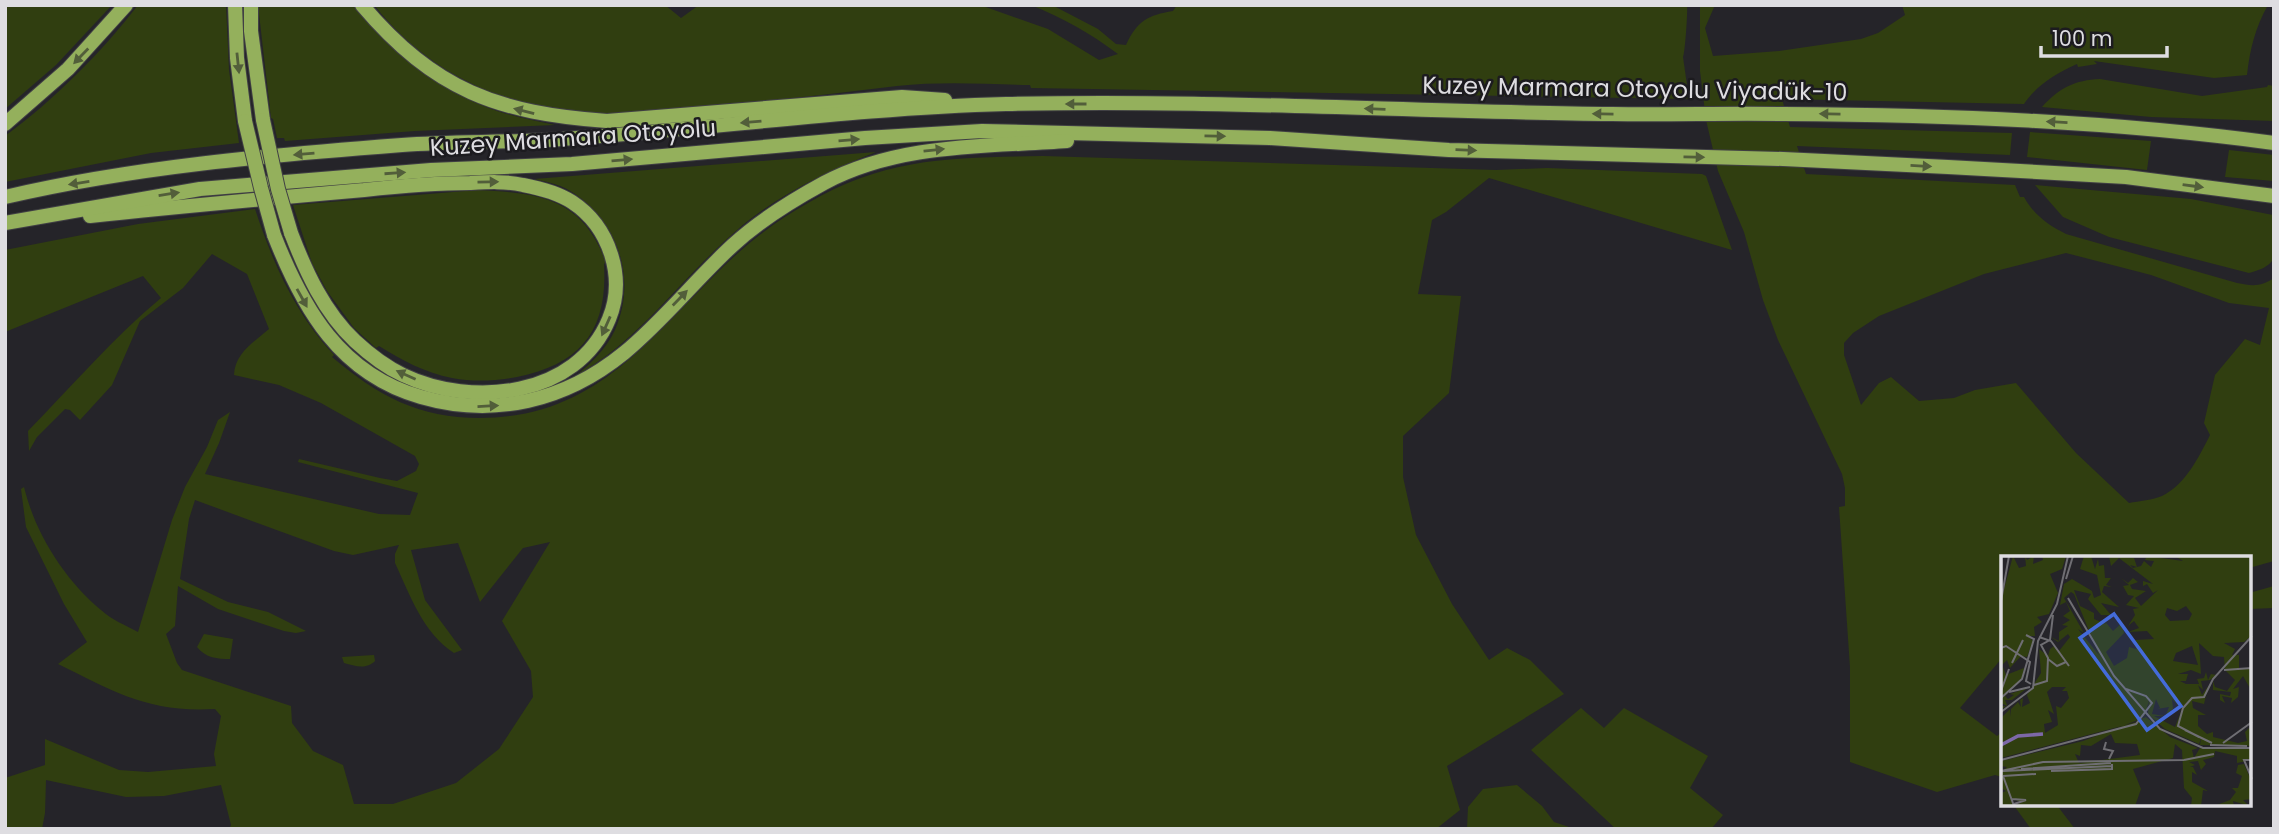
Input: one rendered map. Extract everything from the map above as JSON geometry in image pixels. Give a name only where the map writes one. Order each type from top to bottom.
[{"type":"highway","points":[[5,124],[68,69],[126,5]]},
{"type":"highway","points":[[235,5],[237,58],[245,121],[261,188],[274,235],[310,311],[333,341],[358,365],[393,387],[436,401],[482,407],[508,405],[550,396],[600,371],[639,339],[733,245],[786,205],[847,172],[910,153],[933,150],[1146,135],[1270,138],[1462,150],[1783,159],[2126,177],[2274,196]]},
{"type":"highway","points":[[5,224],[428,183],[503,182],[540,189],[571,202],[587,214],[602,235],[613,259],[616,279],[611,313],[603,334],[589,353],[556,377],[536,384],[476,392],[452,389],[402,374],[355,341],[320,296],[291,233],[278,190],[263,120],[251,32],[251,5]]},
{"type":"highway","points":[[362,5],[385,32],[419,62],[449,82],[491,102],[560,118],[607,121],[902,97],[1006,104]]},
{"type":"highway","name":"Kuzey Marmara Otoyolu","points":[[5,197],[204,163],[406,145],[560,139],[864,113],[1006,104],[1144,104]]},
{"type":"highway","name":"Kuzey Marmara Otoyolu Viyadük-10","points":[[1144,104],[1615,114],[1946,116],[2126,126],[2274,143]]},
{"type":"highway","name":"Kuzey Marmara Otoyolu","points":[[5,224],[200,189],[319,178],[572,164],[865,138],[982,131],[1146,135]]},
{"type":"green space","points":[[5,5],[112,5],[56,65],[5,109]]},
{"type":"green space","points":[[138,5],[226,5],[229,70],[239,143],[151,153],[5,182],[5,136],[76,75]]},
{"type":"green space","points":[[258,5],[353,5],[401,54],[436,81],[497,111],[555,125],[415,131],[285,141],[284,138],[277,138],[271,118]]},
{"type":"green space","points":[[374,5],[665,5],[681,18],[699,5],[980,5],[1048,29],[1099,60],[1118,54],[1076,27],[1031,5],[1052,5],[1098,29],[1116,44],[1126,45],[1134,30],[1144,20],[1173,11],[1177,5],[1687,5],[1683,57],[1689,99],[1031,88],[1030,85],[947,83],[914,84],[667,110],[585,114],[527,104],[477,86],[432,60],[411,44]]},
{"type":"green space","points":[[1700,5],[1715,5],[1705,28],[1713,56],[1779,51],[1861,39],[1878,33],[1905,15],[1902,5],[2268,5],[2254,39],[2247,75],[2214,78],[2094,61],[2097,64],[2078,67],[2077,64],[2054,76],[2041,85],[2024,104],[1782,99],[1790,127],[2012,133],[2010,155],[1797,146],[1806,174],[2015,185],[2020,197],[2024,197],[2037,214],[2066,234],[2237,283],[2256,285],[2274,278],[2274,561],[2251,567],[2251,556],[2001,556],[2001,659],[1960,708],[1997,736],[2001,733],[2001,777],[1995,775],[1937,792],[1850,762],[1850,667],[1839,507],[1845,506],[1842,474],[1778,340],[1763,300],[1744,232],[1718,171],[1706,120],[1700,71]],"holes":[[[2066,253],[2151,275],[2229,303],[2269,308],[2260,345],[2245,339],[2215,375],[2204,423],[2210,435],[2184,478],[2162,496],[2129,503],[2076,453],[2016,383],[1975,390],[1954,398],[1919,401],[1891,377],[1879,383],[1861,405],[1844,355],[1844,343],[1853,333],[1879,316],[1984,274]]]},
{"type":"green space","points":[[2100,79],[2202,96],[2274,86],[2274,121],[2151,117],[2042,107],[2068,86]]},
{"type":"green space","points":[[2030,132],[2151,141],[2147,170],[2027,157]]},
{"type":"green space","points":[[2229,150],[2274,155],[2274,181],[2225,177]]},
{"type":"green space","points":[[876,152],[803,186],[768,206],[716,249],[660,308],[621,344],[577,375],[603,349],[615,330],[624,292],[620,254],[603,221],[590,206],[566,188],[534,179]]},
{"type":"green space","points":[[1043,156],[1496,170],[1547,168],[1706,176],[1732,250],[1489,178],[1432,220],[1418,294],[1461,296],[1449,393],[1403,436],[1403,477],[1416,535],[1452,604],[1489,660],[1507,648],[1530,660],[1564,694],[1447,766],[1460,810],[1436,829],[229,829],[231,825],[221,785],[164,796],[126,797],[46,780],[42,829],[5,829],[5,778],[45,765],[45,739],[119,770],[148,772],[216,766],[214,754],[221,716],[215,709],[171,708],[151,704],[115,692],[58,664],[87,642],[64,604],[26,527],[21,489],[24,487],[35,521],[63,570],[105,614],[138,632],[172,520],[185,487],[218,420],[230,412],[205,474],[379,514],[410,515],[418,493],[298,462],[299,459],[397,481],[416,471],[419,464],[415,456],[321,403],[279,385],[234,375],[241,354],[269,329],[247,274],[212,254],[183,288],[140,321],[112,385],[80,420],[70,410],[65,409],[37,437],[29,451],[28,431],[109,346],[161,298],[143,276],[5,332],[5,250],[138,224],[255,209],[286,286],[308,322],[334,355],[332,357],[366,383],[400,402],[438,414],[480,418],[521,414],[557,404],[588,389],[644,346],[743,248],[774,224],[838,188],[866,176],[922,163],[950,159]],"holes":[[[195,500],[334,551],[353,555],[399,545],[395,563],[412,600],[434,635],[454,653],[462,650],[425,600],[411,550],[458,543],[480,602],[523,548],[550,542],[502,621],[531,671],[533,697],[499,749],[456,783],[393,804],[354,804],[343,765],[313,751],[292,723],[291,706],[182,670],[177,663],[166,634],[175,626],[178,586],[218,609],[284,631],[306,631],[268,612],[228,602],[180,579],[189,519]]]},
{"type":"green space","points":[[2035,185],[2191,199],[2273,215],[2274,258],[2260,270],[2249,273],[2109,237],[2063,217]]},
{"type":"green space","points":[[478,190],[539,197],[556,203],[585,224],[606,262],[601,307],[586,340],[574,353],[540,371],[501,379],[460,379],[432,373],[379,346],[376,348],[354,328],[327,291],[312,263],[293,205]]},
{"type":"green space","points":[[2274,586],[2274,608],[2251,609],[2251,592]]},
{"type":"green space","points":[[204,634],[233,639],[230,659],[212,657],[200,651],[197,647]]},
{"type":"green space","points":[[374,655],[375,661],[364,666],[344,663],[342,657]]},
{"type":"green space","points":[[1581,708],[1604,728],[1624,708],[1708,756],[1690,788],[1723,815],[1711,829],[1616,829],[1531,750]]},
{"type":"green space","points":[[1517,785],[1542,806],[1554,822],[1575,829],[1467,829],[1468,807],[1483,789]]},
{"type":"green space","points":[[2058,806],[2075,829],[2031,829],[2015,807]]}]
